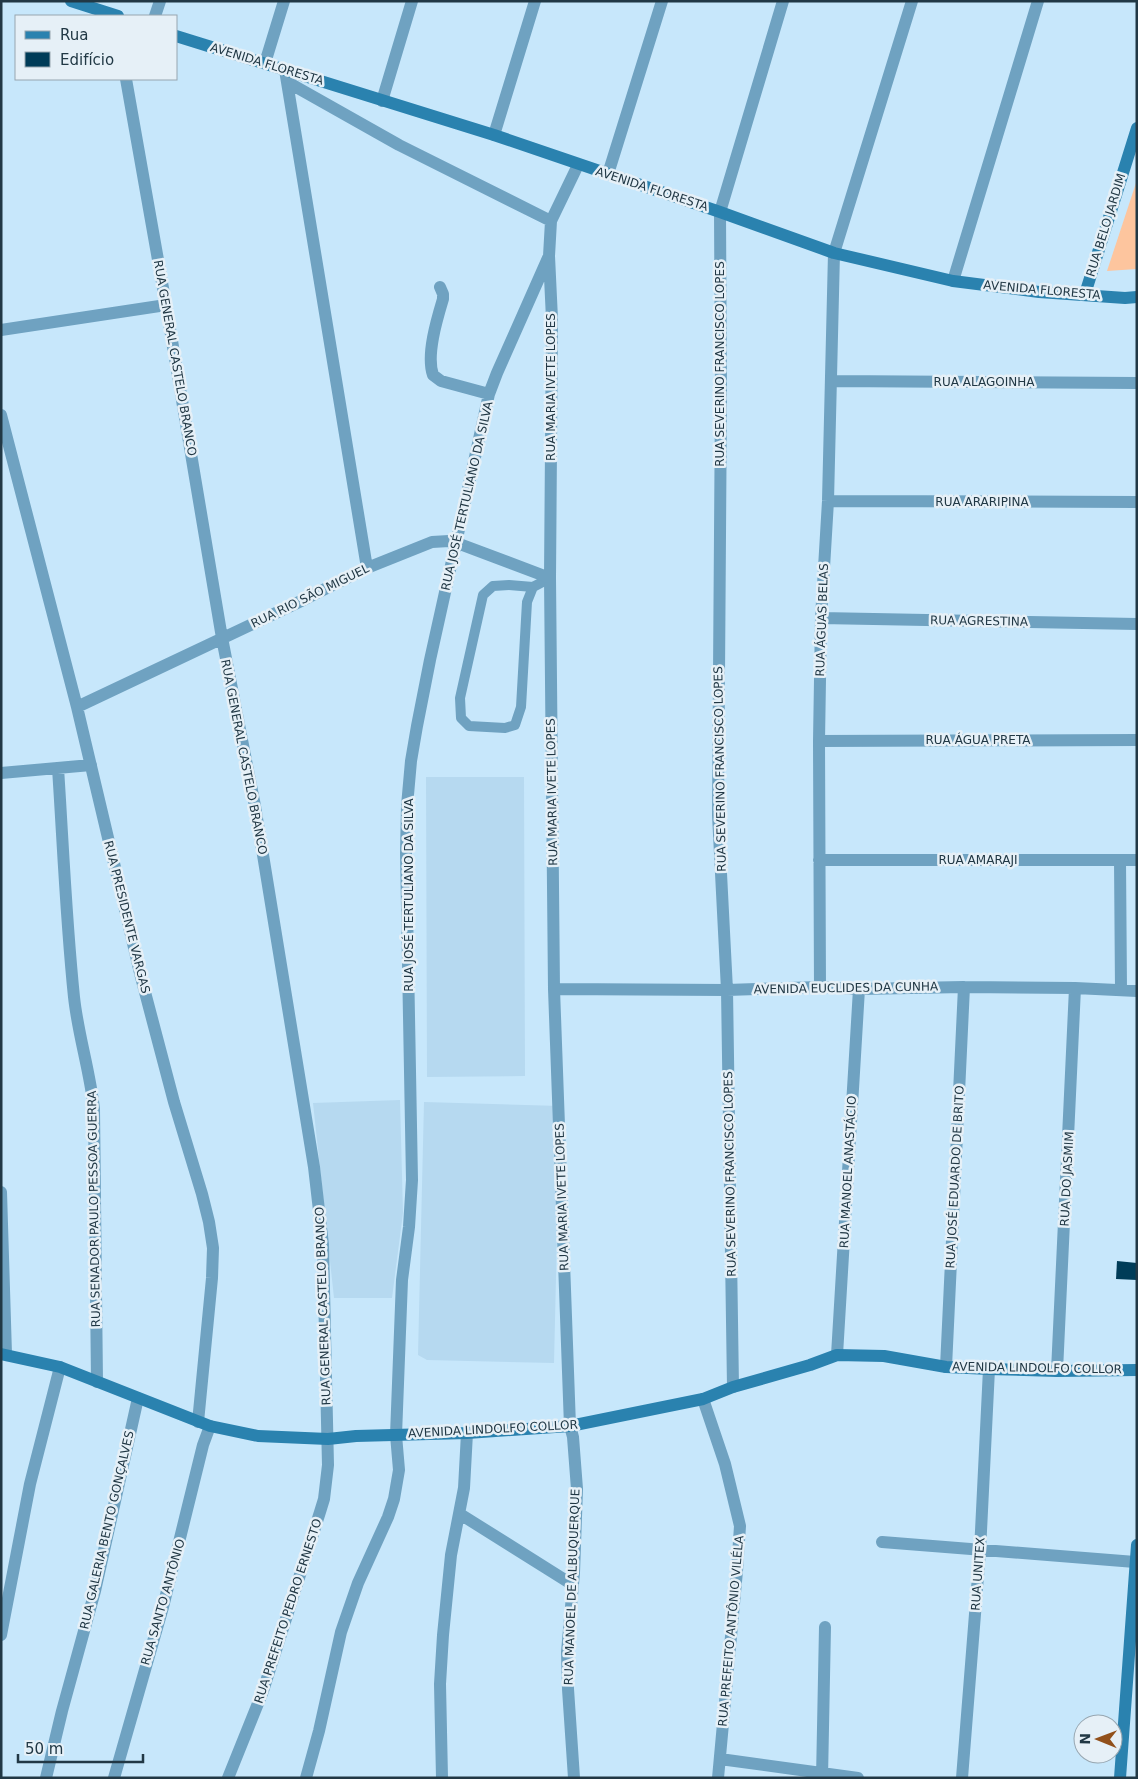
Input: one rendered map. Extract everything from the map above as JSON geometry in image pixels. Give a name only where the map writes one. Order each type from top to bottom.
[{"type":"street","points":[[71,1],[112,15]]},
{"type":"street","points":[[155,15],[160,1]]},
{"type":"street","points":[[264,63],[284,1]]},
{"type":"street","points":[[382,101],[412,1]]},
{"type":"street","points":[[494,135],[535,1]]},
{"type":"street","points":[[608,174],[662,1]]},
{"type":"street","name":"RUA SEVERINO FRANCISCO LOPES","points":[[733,1387],[727,990],[718,815],[721,394],[720,212],[784,1]]},
{"type":"street","name":"RUA ÁGUAS BELAS","points":[[820,987],[819,741],[821,618],[828,501],[834,253],[912,1]]},
{"type":"street","points":[[953,281],[1038,1]]},
{"type":"street","name":"AVENIDA FLORESTA","points":[[178,37],[494,135],[834,253],[953,281],[1039,292],[1125,298],[1137,297]]},
{"type":"street","points":[[285,70],[289,83],[367,568]]},
{"type":"street","name":"RUA GENERAL CASTELO BRANCO","points":[[126,80],[222,638],[255,806],[320,1208],[323,1245],[328,1439]]},
{"type":"street","points":[[289,83],[399,145],[551,222]]},
{"type":"street","name":"RUA BELO JARDIM","points":[[1085,294],[1137,128]]},
{"type":"street","name":"RUA MARIA IVETE LOPES","points":[[570,1426],[554,989],[550,578],[552,319],[549,256],[551,222],[578,165]]},
{"type":"street","name":"RUA JOSÉ TERTULIANO DA SILVA","points":[[306,1778],[337,1647],[349,1608],[394,1499],[399,1470],[396,1435],[402,1280],[409,1227],[412,1180],[406,853],[407,806],[411,761],[430,660],[489,394],[549,256]]},
{"type":"street","points":[[440,287],[443,294],[432,349],[431,363],[433,375],[441,381],[489,394]]},
{"type":"street","points":[[1,330],[166,305]]},
{"type":"street","name":"RUA ALAGOINHA","points":[[832,381],[1137,383]]},
{"type":"street","name":"RUA PRESIDENTE VARGAS","points":[[1,415],[4,443],[77,707],[141,977],[174,1102],[202,1194],[210,1231],[213,1248],[204,1424]]},
{"type":"street","name":"RUA ARARIPINA","points":[[828,501],[1137,502]]},
{"type":"street","name":"RUA RIO SÃO MIGUEL","points":[[77,707],[367,568],[432,542],[449,541],[457,543],[550,578]]},
{"type":"street","name":"RUA AGRESTINA","points":[[821,618],[1137,624]]},
{"type":"street","name":"RUA ÁGUA PRETA","points":[[819,741],[1137,740]]},
{"type":"street","points":[[1,773],[91,765]]},
{"type":"street","name":"RUA SENADOR PAULO PESSOA GUERRA","points":[[58,768],[65,891],[74,998],[94,1109],[97,1382]]},
{"type":"street","name":"RUA AMARAJI","points":[[819,860],[1137,860]]},
{"type":"street","points":[[1120,860],[1121,990]]},
{"type":"street","name":"AVENIDA EUCLIDES DA CUNHA","points":[[554,989],[727,990],[820,987],[859,989],[964,987],[1075,988],[1137,991]]},
{"type":"street","name":"RUA JOSÉ EDUARDO DE BRITO","points":[[946,1367],[964,987]]},
{"type":"street","name":"RUA DO JASMIM","points":[[1057,1371],[1075,988]]},
{"type":"street","name":"RUA MANOEL ANASTÁCIO","points":[[837,1355],[859,989]]},
{"type":"street","points":[[1,1192],[4,1354]]},
{"type":"street","name":"AVENIDA LINDOLFO COLLOR","points":[[4,1354],[60,1368],[204,1424],[258,1436],[328,1439],[570,1426],[703,1399],[733,1387],[810,1365],[837,1355],[884,1356],[946,1367],[1057,1371],[1137,1370]]},
{"type":"street","points":[[1,1635],[30,1484],[60,1368]]},
{"type":"street","name":"RUA UNITEX","points":[[962,1778],[980,1551],[989,1369]]},
{"type":"street","name":"RUA GALERIA BENTO GONÇALVES","points":[[46,1778],[62,1710],[95,1590],[138,1398]]},
{"type":"street","name":"RUA PREFEITO ANTÔNIO VILÉLA","points":[[703,1399],[726,1464],[740,1526],[718,1778]]},
{"type":"street","name":"RUA SANTO ANTÔNIO","points":[[114,1778],[163,1607],[203,1445],[204,1424]]},
{"type":"street","name":"RUA MANOEL DE ALBUQUERQUE","points":[[570,1426],[573,1437],[577,1489],[573,1585],[567,1652],[574,1778]]},
{"type":"street","points":[[442,1778],[440,1684],[442,1635],[450,1555],[464,1488],[467,1433]]},
{"type":"street","name":"RUA PREFEITO PEDRO ERNESTO","points":[[228,1778],[263,1691],[320,1512],[325,1493],[328,1439]]},
{"type":"street","points":[[460,1514],[573,1585]]},
{"type":"street","points":[[882,1542],[1135,1562]]},
{"type":"street","points":[[1120,1778],[1137,1546]]},
{"type":"street","points":[[822,1776],[825,1627]]},
{"type":"street","points":[[720,1759],[822,1776],[858,1778]]},
{"type":"lane","points":[[533,587],[526,602],[521,707],[515,725],[505,728],[469,726],[461,718],[460,698],[483,595],[493,586],[533,587],[550,578]]},
{"type":"shaded area","points":[[1137,180],[1137,269],[1107,271]]},
{"type":"shaded area","points":[[426,777],[524,777],[525,1076],[427,1077]]},
{"type":"shaded area","points":[[400,1100],[403,1213],[392,1298],[334,1298],[313,1103]]},
{"type":"shaded area","points":[[424,1102],[560,1106],[554,1363],[427,1360],[418,1355]]},
{"type":"building","points":[[1117,1261],[1137,1263],[1137,1280],[1116,1279]]}]
